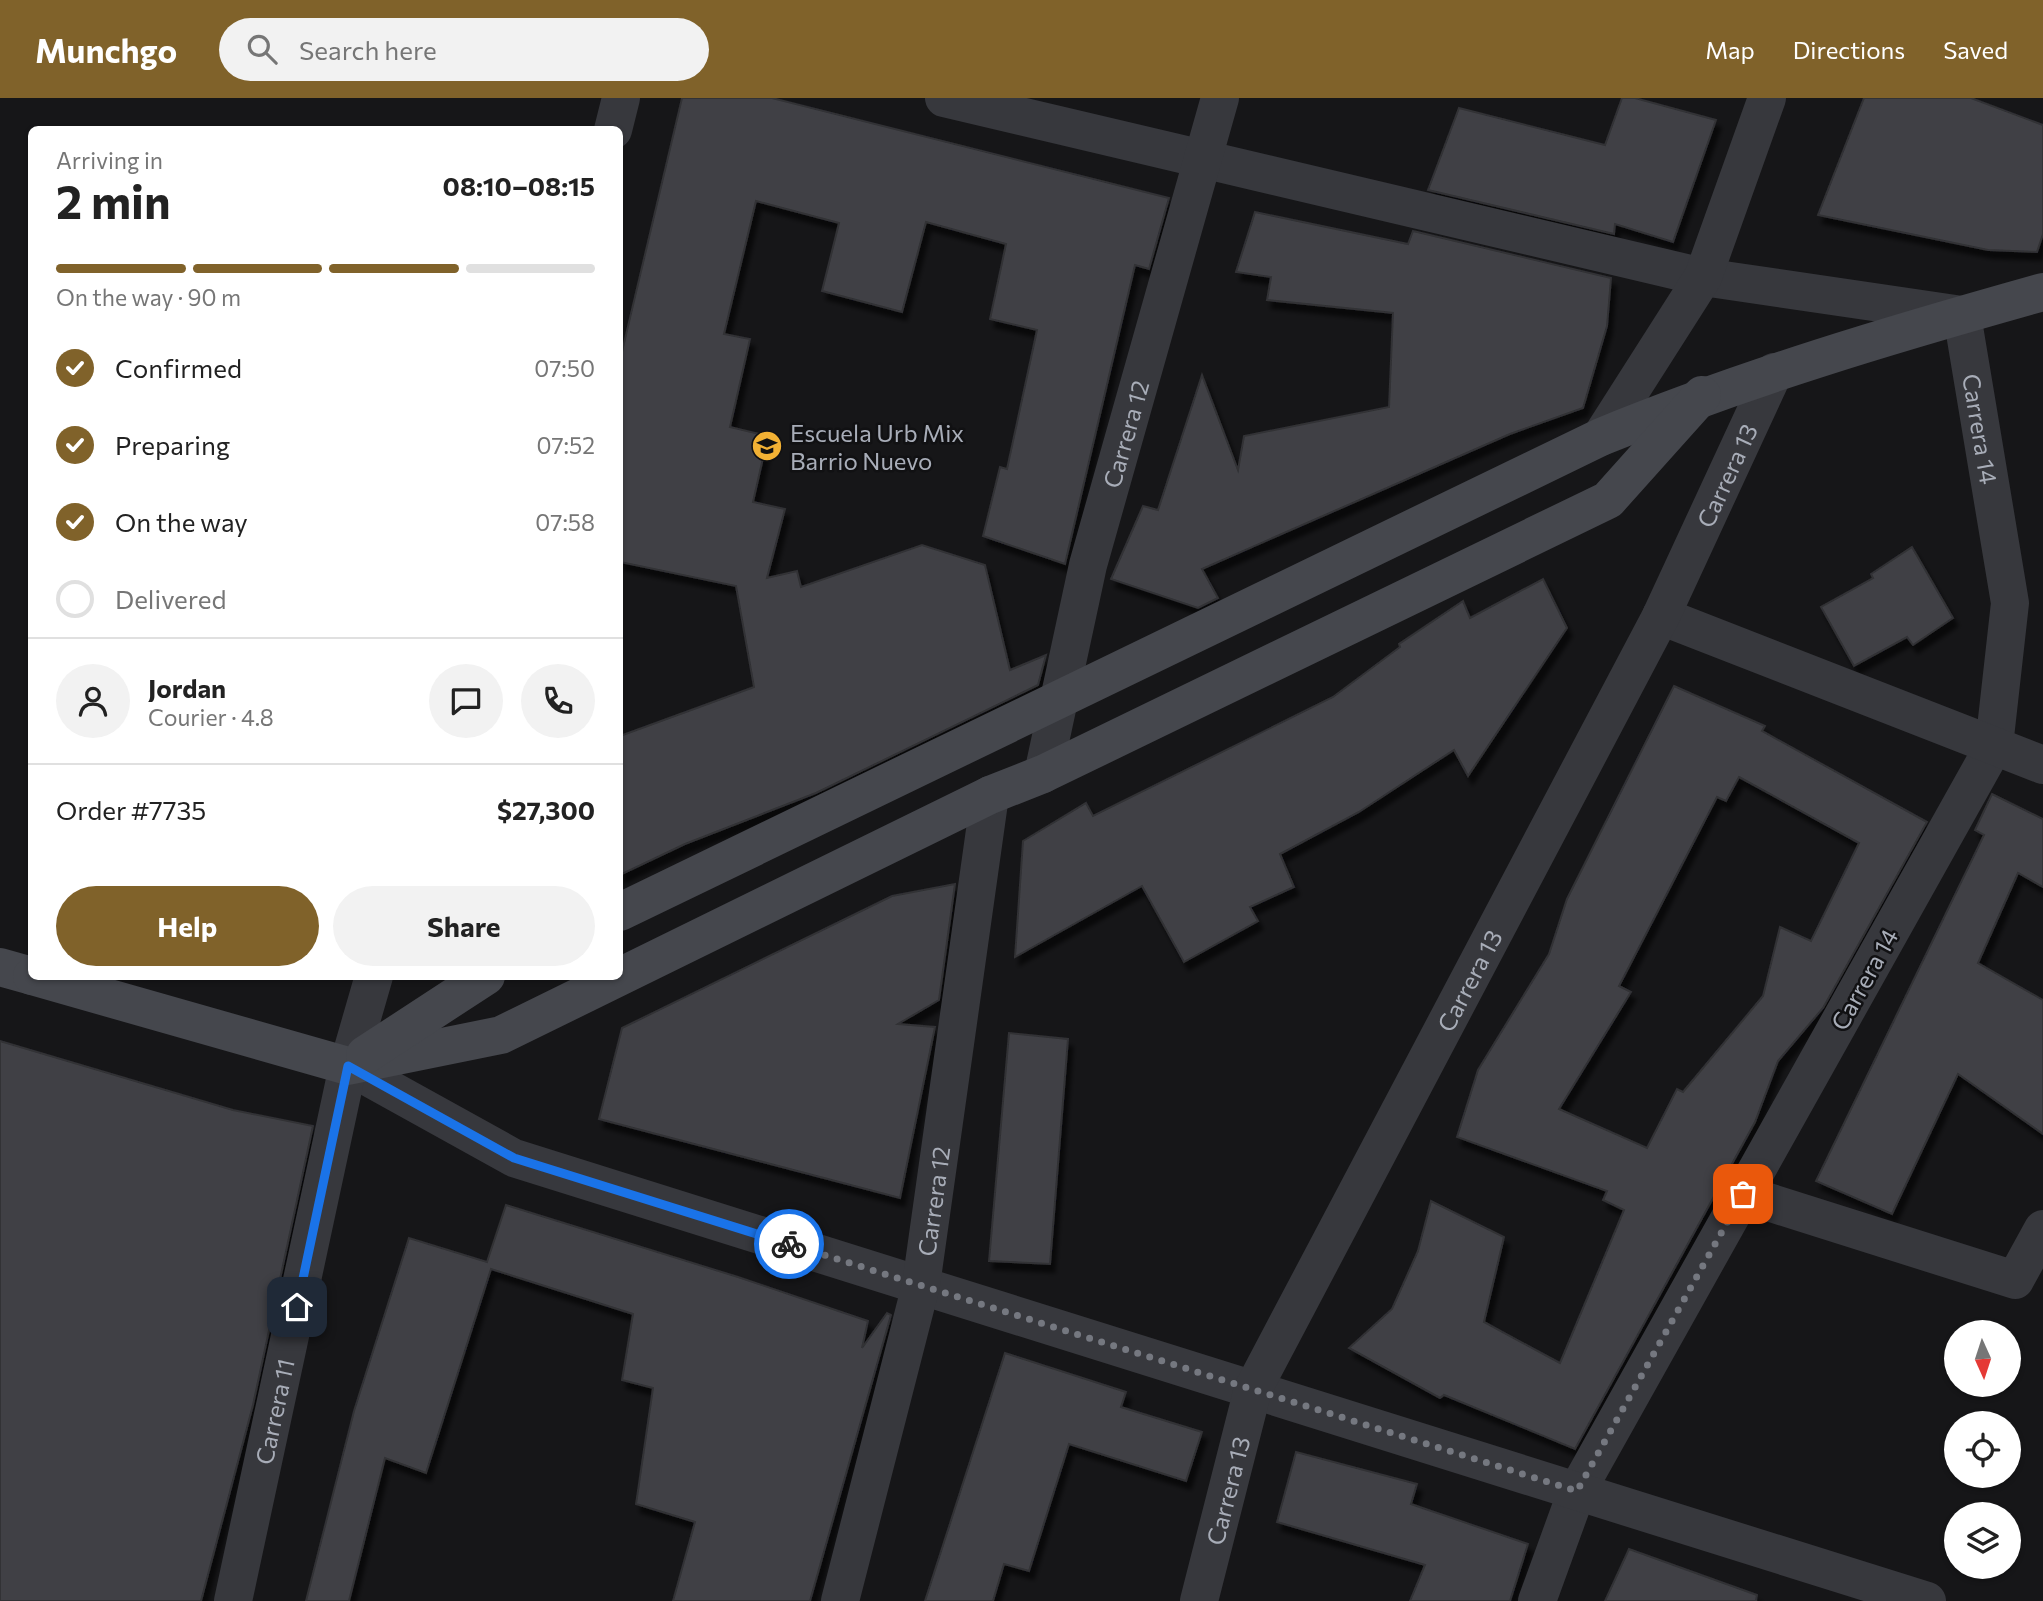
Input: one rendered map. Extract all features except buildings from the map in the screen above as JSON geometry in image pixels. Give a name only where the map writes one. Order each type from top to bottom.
[{"type":"main road","points":[[623,911],[1601,437],[1702,395],[2043,292]]},
{"type":"main road","points":[[623,975],[990,795],[1043,774],[1608,500],[1702,395]]},
{"type":"main road","points":[[0,967],[28,975]]},
{"type":"main road","points":[[46,980],[348,1066],[501,1035],[613,980]]},
{"type":"main road","points":[[348,1066],[479,980]]},
{"type":"street","points":[[613,126],[621,98]]},
{"type":"street","points":[[944,98],[1703,276],[1962,315]]},
{"type":"street","name":"Carrera 12","points":[[1043,774],[1088,565],[1220,98]]},
{"type":"street","points":[[1601,437],[1703,276],[1767,98]]},
{"type":"street","name":"Carrera 14","points":[[1538,1601],[1577,1491],[1994,746],[2010,603],[1962,315]]},
{"type":"street","name":"Carrera 13","points":[[1199,1601],[1253,1390],[1661,616],[1774,372]]},
{"type":"street","points":[[1661,616],[2043,765]]},
{"type":"street","name":"Carrera 12","points":[[840,1601],[921,1285],[990,795]]},
{"type":"street","name":"Carrera 11","points":[[233,1601],[348,1066],[373,980]]},
{"type":"street","points":[[348,1066],[514,1158],[1577,1491],[1868,1592],[1927,1601]]},
{"type":"street","points":[[1743,1194],[2015,1280],[2043,1228]]},
{"type":"way so far","points":[[789,1244],[1577,1491],[1743,1194]]},
{"type":"place","name":"Escuela Urb Mix Barrio Nuevo","points":[[767,446]]},
{"type":"route","points":[[297,1307],[348,1066],[514,1158],[789,1244]]}]
